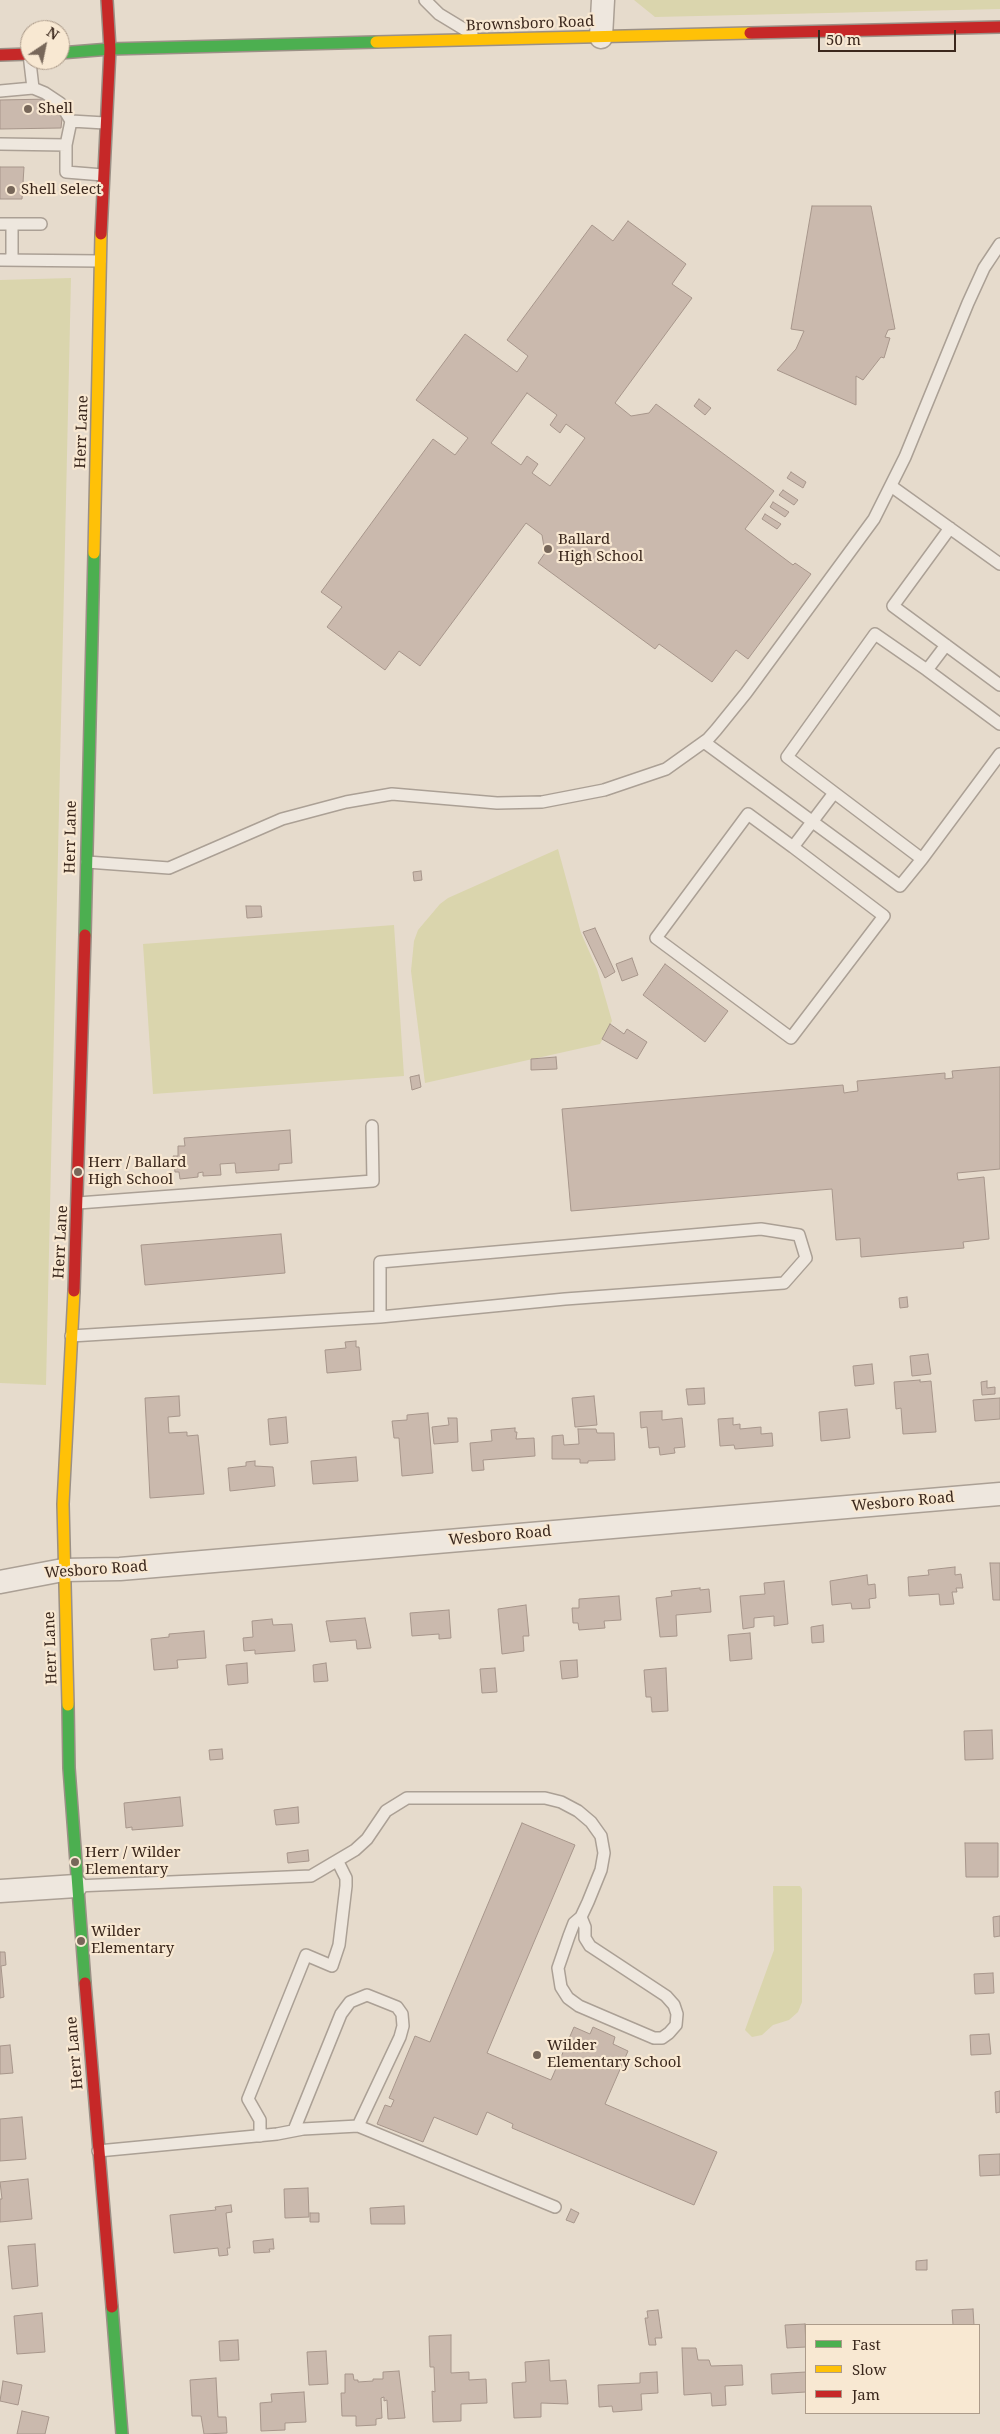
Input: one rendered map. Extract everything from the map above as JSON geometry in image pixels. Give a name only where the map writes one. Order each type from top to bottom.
[{"type":"main road","name":"Herr Lane","points":[[107,0],[110,49],[105,122],[100,261],[78,1203],[63,1504],[63,1570],[69,1768],[76,1886],[122,2434]]},
{"type":"main road","name":"Brownsboro Road","points":[[70,52],[110,49],[1000,27]]},
{"type":"main road","points":[[0,55],[20,54]]},
{"type":"street","points":[[602,37],[603,0]]},
{"type":"street","name":"Wesboro Road","points":[[0,1582],[63,1570],[120,1569],[1000,1494]]},
{"type":"street","points":[[0,1891],[76,1886]]},
{"type":"lane","points":[[425,0],[440,14],[482,40]]},
{"type":"lane","points":[[31,70],[32,88]]},
{"type":"lane","points":[[0,91],[32,88],[54,98],[71,122],[66,145],[66,172],[103,175]]},
{"type":"lane","points":[[71,122],[105,122]]},
{"type":"lane","points":[[0,144],[66,145]]},
{"type":"lane","points":[[0,224],[41,224]]},
{"type":"lane","points":[[12,224],[12,260]]},
{"type":"lane","points":[[85,861],[169,868],[282,819],[346,802],[392,794],[497,803],[542,802],[621,785],[666,769],[704,742],[746,693],[874,519],[905,457],[984,268],[1000,244]]},
{"type":"lane","points":[[0,260],[100,261]]},
{"type":"lane","points":[[891,486],[1000,564]]},
{"type":"lane","points":[[950,528],[893,606],[1000,685]]},
{"type":"lane","points":[[922,858],[787,757],[875,634],[1000,724]]},
{"type":"lane","points":[[927,670],[946,645]]},
{"type":"lane","points":[[704,742],[900,886],[1000,754]]},
{"type":"lane","points":[[793,847],[834,793]]},
{"type":"lane","points":[[748,814],[793,847],[884,916],[791,1038],[656,938],[748,814]]},
{"type":"lane","points":[[78,1203],[373,1181],[372,1126]]},
{"type":"lane","points":[[71,1336],[380,1316],[565,1299],[784,1283],[806,1258],[799,1235],[761,1229],[380,1262],[380,1316]]},
{"type":"lane","points":[[76,1886],[311,1876],[338,1862],[367,1839],[380,1818],[392,1805],[407,1798],[545,1798],[554,1800],[578,1810],[591,1822],[601,1836],[603,1846],[601,1870],[582,1917],[574,1923],[558,1968],[558,1977],[564,1994],[579,2006],[654,2038],[662,2038],[670,2033],[676,2025],[677,2014],[674,2005],[666,1996],[590,1946],[585,1938],[586,1927],[582,1917]]},
{"type":"lane","points":[[260,2136],[260,2120],[248,2099],[306,1955],[332,1966],[339,1945],[346,1878],[338,1862]]},
{"type":"lane","points":[[299,2130],[341,2014],[350,2002],[367,1995],[397,2007],[402,2014],[402,2026],[400,2037],[358,2126]]},
{"type":"lane","points":[[98,2151],[260,2136],[299,2130],[358,2126],[555,2207]]},
{"type":"shaded area","points":[[634,0],[1000,0],[1000,9],[655,17]]},
{"type":"shaded area","points":[[71,278],[46,1385],[0,1383],[0,280]]},
{"type":"shaded area","points":[[558,849],[581,933],[597,969],[612,1021],[600,1044],[425,1083],[411,971],[414,941],[418,930],[440,904],[448,898]]},
{"type":"shaded area","points":[[394,925],[404,1076],[153,1094],[143,944]]},
{"type":"shaded area","points":[[773,1886],[800,1886],[802,1889],[802,2002],[798,2012],[789,2020],[773,2025],[762,2035],[752,2037],[745,2030],[774,1950]]},
{"type":"building","name":"Shell","points":[[51,99],[62,118],[61,128],[0,129],[0,100]]},
{"type":"building","name":"Shell Select","points":[[0,167],[24,167],[22,199],[0,199]]},
{"type":"building","points":[[812,206],[871,206],[895,329],[888,330],[885,337],[890,338],[884,358],[881,357],[863,380],[856,376],[856,405],[777,370],[796,349],[804,331],[791,329]]},
{"type":"building","points":[[628,221],[686,264],[672,284],[692,298],[615,403],[631,416],[649,413],[656,404],[774,491],[745,529],[793,565],[795,563],[811,574],[748,659],[736,650],[712,682],[659,644],[655,649],[538,563],[545,553],[542,535],[526,523],[420,666],[399,651],[385,670],[327,627],[342,607],[321,592],[433,439],[455,455],[468,438],[416,400],[465,334],[517,372],[528,356],[507,340],[592,225],[613,241]],"holes":[[[527,393],[557,415],[550,425],[560,433],[566,424],[585,438],[550,486],[532,473],[538,464],[527,456],[521,465],[491,443]]]},
{"type":"building","points":[[699,399],[711,408],[705,415],[694,406]]},
{"type":"building","points":[[791,472],[806,482],[803,488],[787,478]]},
{"type":"building","points":[[783,490],[798,500],[794,505],[779,495]]},
{"type":"building","points":[[773,502],[789,512],[785,517],[770,507]]},
{"type":"building","points":[[765,514],[781,524],[777,529],[762,519]]},
{"type":"building","points":[[421,871],[422,880],[414,881],[413,872]]},
{"type":"building","points":[[246,906],[261,906],[262,917],[247,918]]},
{"type":"building","points":[[595,928],[615,972],[605,978],[583,932]]},
{"type":"building","points":[[632,958],[638,975],[622,981],[616,964]]},
{"type":"building","points":[[665,964],[728,1011],[705,1042],[643,995]]},
{"type":"building","points":[[610,1024],[624,1034],[627,1029],[647,1042],[637,1059],[602,1039]]},
{"type":"building","points":[[556,1057],[557,1069],[531,1070],[531,1059]]},
{"type":"building","points":[[1000,1067],[1000,1169],[957,1173],[958,1180],[984,1177],[989,1239],[963,1242],[964,1248],[861,1257],[860,1238],[836,1240],[832,1189],[571,1211],[562,1109],[843,1085],[844,1093],[858,1091],[857,1081],[945,1073],[945,1079],[953,1078],[952,1071]]},
{"type":"building","points":[[419,1075],[421,1087],[412,1090],[410,1077]]},
{"type":"building","points":[[290,1130],[292,1163],[279,1164],[279,1170],[236,1173],[235,1163],[220,1164],[221,1175],[203,1176],[203,1172],[198,1173],[198,1177],[180,1179],[179,1172],[175,1172],[173,1156],[178,1156],[178,1146],[185,1146],[184,1138]]},
{"type":"building","points":[[281,1234],[285,1273],[145,1285],[141,1245]]},
{"type":"building","points":[[907,1297],[908,1307],[900,1308],[899,1298]]},
{"type":"building","points":[[356,1341],[356,1347],[359,1347],[361,1370],[327,1373],[325,1350],[346,1348],[345,1342]]},
{"type":"building","points":[[928,1354],[931,1374],[912,1376],[910,1356]]},
{"type":"building","points":[[872,1364],[874,1384],[855,1386],[853,1366]]},
{"type":"building","points":[[920,1380],[920,1382],[931,1381],[936,1432],[903,1434],[901,1408],[896,1409],[894,1382]]},
{"type":"building","points":[[987,1381],[987,1388],[995,1387],[995,1394],[982,1395],[981,1382]]},
{"type":"building","points":[[704,1388],[705,1404],[688,1405],[686,1389]]},
{"type":"building","points":[[179,1396],[180,1416],[168,1417],[169,1433],[187,1432],[187,1436],[198,1435],[204,1494],[150,1498],[145,1398]]},
{"type":"building","points":[[594,1396],[597,1425],[575,1427],[572,1398]]},
{"type":"building","points":[[1000,1398],[1000,1419],[975,1421],[973,1400]]},
{"type":"building","points":[[847,1409],[850,1438],[821,1441],[819,1412]]},
{"type":"building","points":[[662,1411],[662,1420],[682,1418],[685,1447],[674,1448],[675,1453],[660,1455],[659,1447],[649,1448],[647,1427],[641,1428],[640,1412]]},
{"type":"building","points":[[428,1413],[433,1473],[402,1476],[399,1438],[394,1438],[392,1421],[407,1420],[407,1415]]},
{"type":"building","points":[[286,1417],[288,1443],[270,1445],[268,1419]]},
{"type":"building","points":[[448,1418],[457,1418],[458,1442],[434,1444],[432,1427],[449,1425]]},
{"type":"building","points":[[733,1418],[733,1425],[740,1424],[740,1429],[761,1427],[761,1434],[772,1433],[773,1446],[735,1449],[734,1445],[720,1446],[718,1419]]},
{"type":"building","points":[[515,1428],[515,1432],[517,1432],[516,1439],[534,1438],[535,1456],[483,1460],[484,1470],[472,1471],[470,1443],[492,1441],[491,1430]]},
{"type":"building","points":[[578,1429],[596,1429],[597,1433],[614,1433],[615,1460],[580,1463],[580,1459],[552,1459],[552,1436],[563,1435],[564,1445],[579,1444]]},
{"type":"building","points":[[356,1457],[358,1481],[313,1484],[311,1461]]},
{"type":"building","points":[[255,1461],[255,1466],[273,1467],[275,1486],[230,1491],[228,1468],[246,1466],[246,1462]]},
{"type":"building","points":[[990,1563],[1000,1563],[1000,1600],[993,1600]]},
{"type":"building","points":[[955,1567],[955,1575],[961,1574],[963,1588],[956,1588],[957,1592],[952,1592],[954,1604],[940,1605],[939,1594],[909,1596],[908,1577],[929,1575],[928,1570]]},
{"type":"building","points":[[867,1575],[868,1585],[875,1584],[876,1598],[869,1599],[870,1608],[852,1609],[851,1603],[832,1605],[830,1581]]},
{"type":"building","points":[[784,1581],[788,1624],[774,1626],[774,1616],[754,1618],[754,1627],[743,1629],[740,1596],[765,1594],[764,1583]]},
{"type":"building","points":[[700,1588],[700,1590],[709,1589],[711,1612],[676,1615],[677,1636],[660,1637],[656,1598],[672,1596],[671,1591]]},
{"type":"building","points":[[619,1596],[621,1620],[604,1621],[605,1628],[579,1630],[578,1623],[573,1623],[572,1608],[579,1608],[579,1599]]},
{"type":"building","points":[[526,1605],[529,1636],[523,1636],[524,1651],[502,1654],[498,1609]]},
{"type":"building","points":[[449,1610],[451,1638],[439,1639],[439,1634],[412,1636],[410,1613]]},
{"type":"building","points":[[365,1618],[371,1648],[357,1649],[356,1640],[330,1642],[326,1621]]},
{"type":"building","points":[[272,1619],[273,1625],[292,1624],[295,1651],[255,1654],[255,1650],[244,1651],[243,1638],[253,1637],[252,1621]]},
{"type":"building","points":[[823,1625],[824,1642],[812,1643],[811,1627]]},
{"type":"building","points":[[204,1631],[206,1658],[177,1660],[178,1668],[154,1670],[151,1639],[169,1637],[169,1634]]},
{"type":"building","points":[[750,1633],[752,1659],[730,1661],[728,1635]]},
{"type":"building","points":[[577,1660],[578,1677],[562,1679],[560,1661]]},
{"type":"building","points":[[247,1663],[248,1683],[228,1685],[226,1665]]},
{"type":"building","points":[[326,1663],[328,1681],[314,1682],[313,1665]]},
{"type":"building","points":[[495,1668],[497,1692],[482,1693],[480,1669]]},
{"type":"building","points":[[666,1668],[668,1711],[652,1712],[651,1697],[646,1697],[644,1670]]},
{"type":"building","points":[[992,1730],[993,1759],[965,1760],[964,1731]]},
{"type":"building","points":[[222,1749],[223,1759],[210,1760],[209,1750]]},
{"type":"building","points":[[180,1797],[183,1826],[132,1830],[132,1827],[126,1828],[124,1803]]},
{"type":"building","points":[[298,1807],[299,1823],[276,1825],[274,1810]]},
{"type":"building","points":[[522,1823],[575,1845],[487,2053],[551,2080],[574,2027],[590,2034],[593,2027],[615,2037],[613,2044],[628,2051],[605,2104],[717,2152],[694,2205],[512,2128],[513,2124],[487,2112],[477,2135],[434,2117],[423,2142],[377,2124],[385,2105],[391,2107],[394,2100],[389,2098],[415,2036],[430,2042]]},
{"type":"building","points":[[965,1843],[998,1843],[998,1877],[966,1877]]},
{"type":"building","points":[[308,1850],[309,1861],[288,1863],[287,1853]]},
{"type":"building","points":[[1000,1916],[1000,1936],[994,1937],[993,1917]]},
{"type":"building","points":[[0,1952],[5,1952],[6,1965],[1,1966],[4,1997],[0,1998]]},
{"type":"building","points":[[993,1973],[994,1993],[975,1994],[974,1974]]},
{"type":"building","points":[[989,2034],[991,2054],[971,2055],[970,2035]]},
{"type":"building","points":[[10,2045],[13,2073],[0,2074],[0,2046]]},
{"type":"building","points":[[1000,2091],[1000,2112],[996,2113],[995,2092]]},
{"type":"building","points":[[22,2117],[26,2159],[0,2161],[0,2119]]},
{"type":"building","points":[[1000,2154],[1000,2175],[980,2176],[979,2155]]},
{"type":"building","points":[[28,2179],[32,2219],[0,2222],[0,2199],[2,2199],[0,2182]]},
{"type":"building","points":[[308,2188],[309,2217],[285,2218],[284,2189]]},
{"type":"building","points":[[231,2205],[232,2212],[226,2213],[230,2248],[227,2248],[228,2255],[219,2256],[218,2248],[174,2253],[170,2215],[216,2210],[215,2207]]},
{"type":"building","points":[[404,2206],[405,2224],[371,2224],[370,2208]]},
{"type":"building","points":[[571,2209],[579,2213],[574,2223],[566,2220]]},
{"type":"building","points":[[310,2213],[319,2213],[319,2222],[310,2222]]},
{"type":"building","points":[[273,2239],[274,2249],[269,2249],[270,2252],[254,2253],[253,2241]]},
{"type":"building","points":[[35,2244],[38,2286],[12,2289],[8,2246]]},
{"type":"building","points":[[927,2260],[927,2270],[916,2270],[916,2261]]},
{"type":"building","points":[[973,2309],[974,2324],[953,2324],[952,2310]]},
{"type":"building","points":[[658,2310],[662,2338],[655,2338],[656,2345],[649,2345],[645,2318],[648,2318],[647,2311]]},
{"type":"building","points":[[42,2313],[45,2352],[17,2354],[14,2316]]},
{"type":"building","points":[[805,2324],[805,2347],[787,2348],[785,2325]]},
{"type":"building","points":[[451,2335],[451,2373],[469,2372],[469,2380],[486,2379],[487,2403],[461,2404],[461,2421],[433,2422],[432,2391],[435,2392],[434,2367],[430,2367],[429,2336]]},
{"type":"building","points":[[238,2340],[239,2360],[220,2361],[219,2341]]},
{"type":"building","points":[[682,2348],[696,2348],[698,2360],[709,2360],[711,2366],[742,2365],[743,2385],[725,2386],[726,2405],[712,2406],[711,2393],[684,2395]]},
{"type":"building","points":[[326,2351],[328,2384],[309,2385],[307,2352]]},
{"type":"building","points":[[549,2360],[550,2381],[566,2380],[568,2404],[541,2403],[541,2417],[514,2418],[512,2383],[526,2382],[525,2362]]},
{"type":"building","points":[[399,2371],[405,2418],[388,2419],[387,2400],[384,2401],[384,2397],[381,2398],[382,2418],[376,2419],[376,2425],[356,2426],[356,2416],[342,2416],[341,2393],[345,2393],[345,2374],[353,2374],[354,2380],[358,2380],[358,2382],[383,2379],[383,2372]]},
{"type":"building","points":[[657,2372],[658,2393],[641,2394],[642,2410],[613,2412],[612,2406],[599,2407],[598,2385],[640,2383],[640,2373]]},
{"type":"building","points":[[805,2372],[805,2392],[772,2394],[771,2374]]},
{"type":"building","points":[[216,2378],[218,2417],[226,2417],[227,2433],[204,2434],[201,2416],[192,2416],[190,2380]]},
{"type":"building","points":[[3,2381],[22,2385],[18,2405],[0,2401]]},
{"type":"building","points":[[304,2392],[306,2422],[285,2423],[285,2430],[261,2431],[260,2403],[272,2402],[271,2394]]},
{"type":"building","points":[[22,2411],[49,2417],[45,2434],[17,2434]]},
{"type":"traffic: fast","points":[[70,52],[110,49],[376,42]]},
{"type":"traffic: fast","points":[[85,935],[94,553]]},
{"type":"traffic: fast","points":[[68,1705],[69,1768],[85,1983]]},
{"type":"traffic: fast","points":[[112,2307],[122,2434]]},
{"type":"traffic: slow","points":[[376,42],[750,33]]},
{"type":"traffic: slow","points":[[94,553],[101,234]]},
{"type":"traffic: slow","points":[[68,1705],[63,1504],[74,1291]]},
{"type":"traffic: jam","points":[[101,234],[110,49],[107,0]]},
{"type":"traffic: jam","points":[[750,33],[1000,27]]},
{"type":"traffic: jam","points":[[0,55],[20,54]]},
{"type":"traffic: jam","points":[[74,1291],[85,935]]},
{"type":"traffic: jam","points":[[85,1983],[112,2307]]},
{"type":"place","name":"Shell","points":[[28,109]]},
{"type":"place","name":"Shell Select","points":[[11,190]]},
{"type":"place","name":"Ballard High School","points":[[548,549]]},
{"type":"place","name":"Herr / Ballard High School","points":[[78,1172]]},
{"type":"place","name":"Herr / Wilder Elementary","points":[[75,1862]]},
{"type":"place","name":"Wilder Elementary","points":[[81,1941]]},
{"type":"place","name":"Wilder Elementary School","points":[[537,2055]]}]
